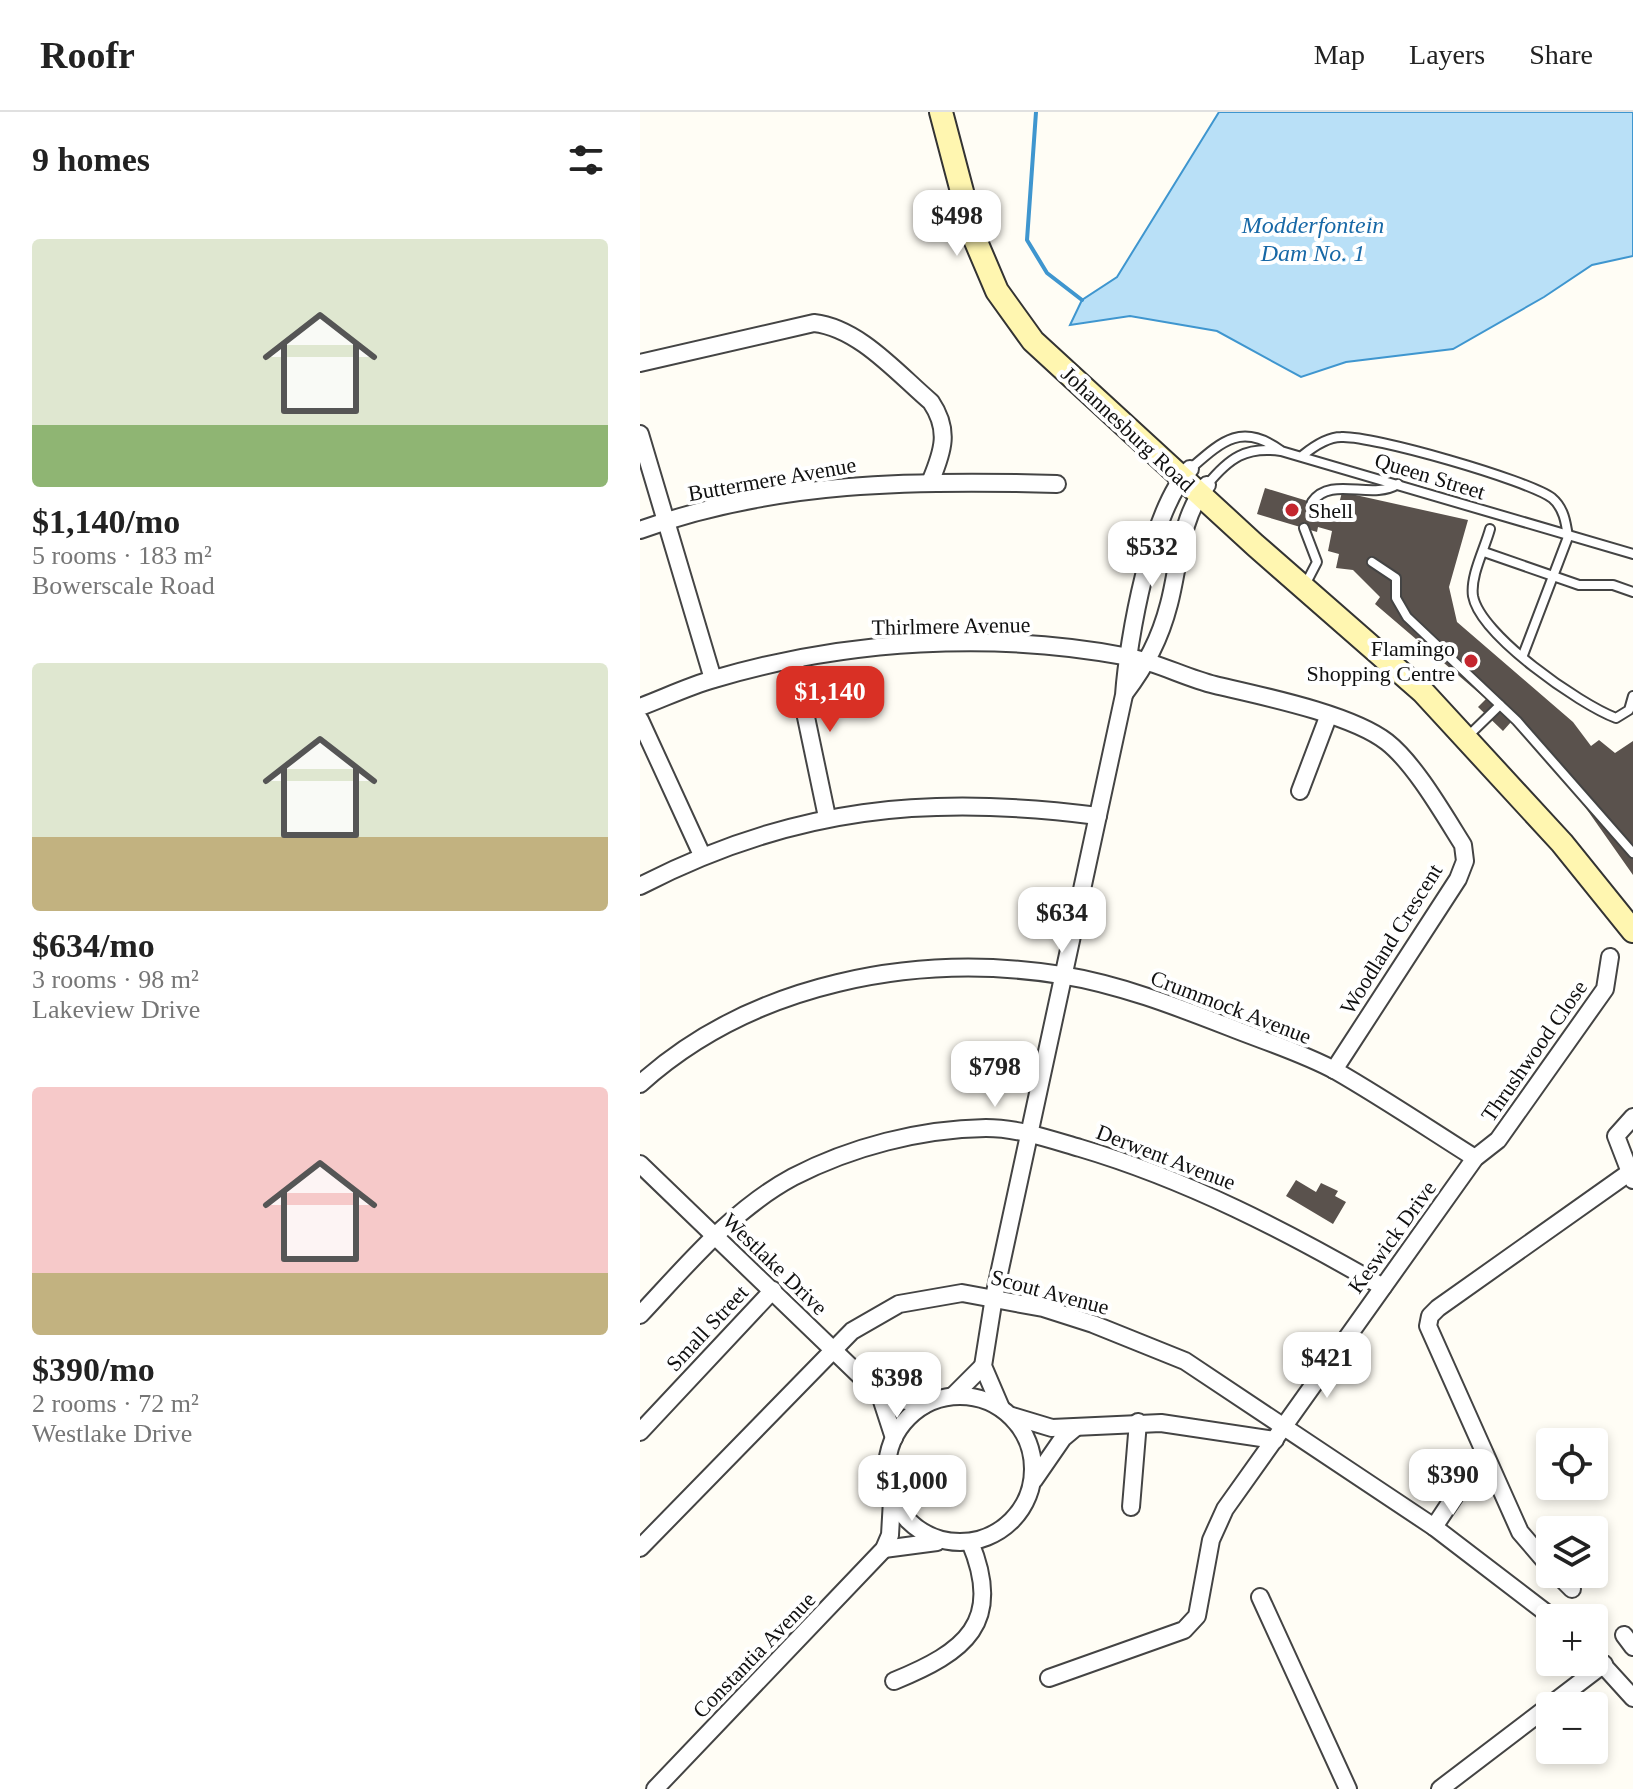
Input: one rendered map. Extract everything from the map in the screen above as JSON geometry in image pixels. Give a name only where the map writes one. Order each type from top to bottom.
[{"type":"street","name":"Johannesburg Road","points":[[941,112],[974,237],[987,270],[1009,310],[1054,360],[1112,400],[1185,474],[1470,734],[1633,915]]},
{"type":"street","points":[[640,363],[814,323],[829,324],[847,332],[931,402],[940,415],[945,430],[944,447],[931,480]]},
{"type":"street","points":[[640,434],[713,679]]},
{"type":"street","points":[[1033,1481],[1030,1445],[1005,1411],[983,1366],[994,1297],[1124,695],[1127,657],[1157,529],[1185,474]]},
{"type":"street","name":"Buttermere Avenue","points":[[640,530],[665,521],[820,488],[931,480],[1057,484]]},
{"type":"street","points":[[1124,695],[1149,661],[1170,603],[1179,558],[1203,490]]},
{"type":"street","points":[[1151,553],[1179,558]]},
{"type":"street","name":"Thirlmere Avenue","points":[[640,707],[713,679],[794,660],[903,645],[1036,646],[1127,657]]},
{"type":"street","name":"Woodland Crescent","points":[[1127,657],[1149,661],[1188,677],[1258,694],[1365,729],[1397,750],[1463,845],[1465,861],[1458,879],[1334,1070]]},
{"type":"street","points":[[794,660],[827,817]]},
{"type":"street","points":[[1300,791],[1328,717]]},
{"type":"street","points":[[640,720],[702,855]]},
{"type":"street","name":"Johannesburg Road","points":[[1470,734],[1633,931]]},
{"type":"street","points":[[640,886],[702,855],[766,832],[827,817],[906,807],[974,804],[1098,816]]},
{"type":"street","name":"Thrushwood Close","points":[[1475,1158],[1498,1140],[1605,989],[1610,957]]},
{"type":"street","name":"Crummock Avenue","points":[[640,1084],[692,1046],[741,1018],[785,998],[846,980],[923,968],[969,967],[1064,975],[1155,1000],[1334,1070],[1475,1158]]},
{"type":"street","points":[[1536,1551],[1520,1532],[1431,1338],[1430,1316],[1631,1176],[1616,1136],[1624,1123],[1633,1117]]},
{"type":"street","name":"Derwent Avenue","points":[[640,1315],[714,1236],[791,1178],[870,1147],[938,1133],[987,1128],[1029,1132],[1202,1191],[1278,1228],[1383,1287]]},
{"type":"street","name":"Keswick Drive","points":[[1049,1678],[1184,1630],[1192,1624],[1197,1616],[1216,1526],[1475,1158]]},
{"type":"street","name":"Westlake Drive","points":[[640,1164],[880,1395],[894,1438]]},
{"type":"street","name":"Small Street","points":[[640,1432],[773,1290]]},
{"type":"street","name":"Scout Avenue","points":[[640,1548],[831,1349],[852,1331],[899,1304],[962,1293],[994,1297],[1093,1324],[1185,1361],[1279,1434]]},
{"type":"street","points":[[953,1396],[983,1366]]},
{"type":"street","points":[[880,1395],[924,1405]]},
{"type":"street","points":[[884,1549],[892,1523],[887,1458],[894,1438],[906,1419],[924,1405],[953,1396],[978,1398],[1037,1425],[1075,1428],[1138,1422],[1279,1434],[1434,1527],[1536,1605]]},
{"type":"street","points":[[1131,1507],[1138,1422]]},
{"type":"street","points":[[884,1549],[901,1544],[970,1542],[992,1535],[1011,1522],[1025,1503],[1033,1481],[1063,1438],[1075,1428]]},
{"type":"street","points":[[1434,1527],[1484,1452]]},
{"type":"street","points":[[892,1498],[905,1518],[924,1533],[947,1541]]},
{"type":"street","points":[[894,1681],[935,1664],[961,1646],[981,1617],[985,1588],[970,1542]]},
{"type":"street","name":"Constantia Avenue","points":[[655,1789],[884,1549]]},
{"type":"street","points":[[1260,1597],[1348,1789]]},
{"type":"street","points":[[1608,1670],[1633,1698]]},
{"type":"street","points":[[1440,1789],[1579,1676]]},
{"type":"lane","name":"Queen Street","points":[[1185,474],[1226,441],[1244,435],[1264,438],[1281,451]]},
{"type":"lane","name":"Queen Street","points":[[1303,455],[1333,438],[1378,442],[1528,487],[1553,499],[1566,517],[1568,537]]},
{"type":"lane","name":"Queen Street","points":[[1203,490],[1239,453],[1259,448],[1281,451],[1633,554]]},
{"type":"lane","points":[[1312,502],[1330,490],[1383,492],[1398,484]]},
{"type":"lane","points":[[1304,528],[1317,562],[1307,583]]},
{"type":"lane","points":[[1490,529],[1473,585],[1476,610],[1555,683],[1603,713],[1616,718],[1623,716],[1633,696]]},
{"type":"lane","points":[[1523,655],[1568,537]]},
{"type":"lane","points":[[1484,552],[1579,585],[1613,585],[1633,592]]},
{"type":"lane","points":[[1372,562],[1396,578],[1396,598],[1407,617],[1500,705],[1633,853]]},
{"type":"lane","points":[[1470,734],[1500,705]]},
{"type":"water","name":"Modderfontein Dam No. 1","points":[[1219,112],[1633,112],[1633,256],[1592,265],[1544,297],[1453,349],[1346,362],[1301,377],[1217,331],[1130,316],[1070,325],[1082,300],[1117,277]]},
{"type":"building","name":"Flamingo Shopping Centre","points":[[1265,488],[1324,506],[1323,513],[1336,516],[1342,492],[1468,520],[1449,587],[1457,622],[1573,722],[1591,746],[1599,740],[1615,753],[1633,741],[1633,875],[1545,750],[1511,722],[1503,731],[1478,707],[1486,699],[1375,604],[1380,597],[1353,570],[1336,568],[1339,554],[1328,551],[1332,531],[1318,527],[1317,532],[1257,514]]},
{"type":"building","points":[[1296,1180],[1316,1192],[1321,1183],[1338,1191],[1335,1196],[1346,1202],[1333,1224],[1286,1196]]},
{"type":"waterway","points":[[1036,112],[1027,240],[1047,273],[1082,300]]},
{"type":"place","name":"Shell","points":[[1292,510]]},
{"type":"place","name":"Flamingo Shopping Centre","points":[[1471,661]]}]
